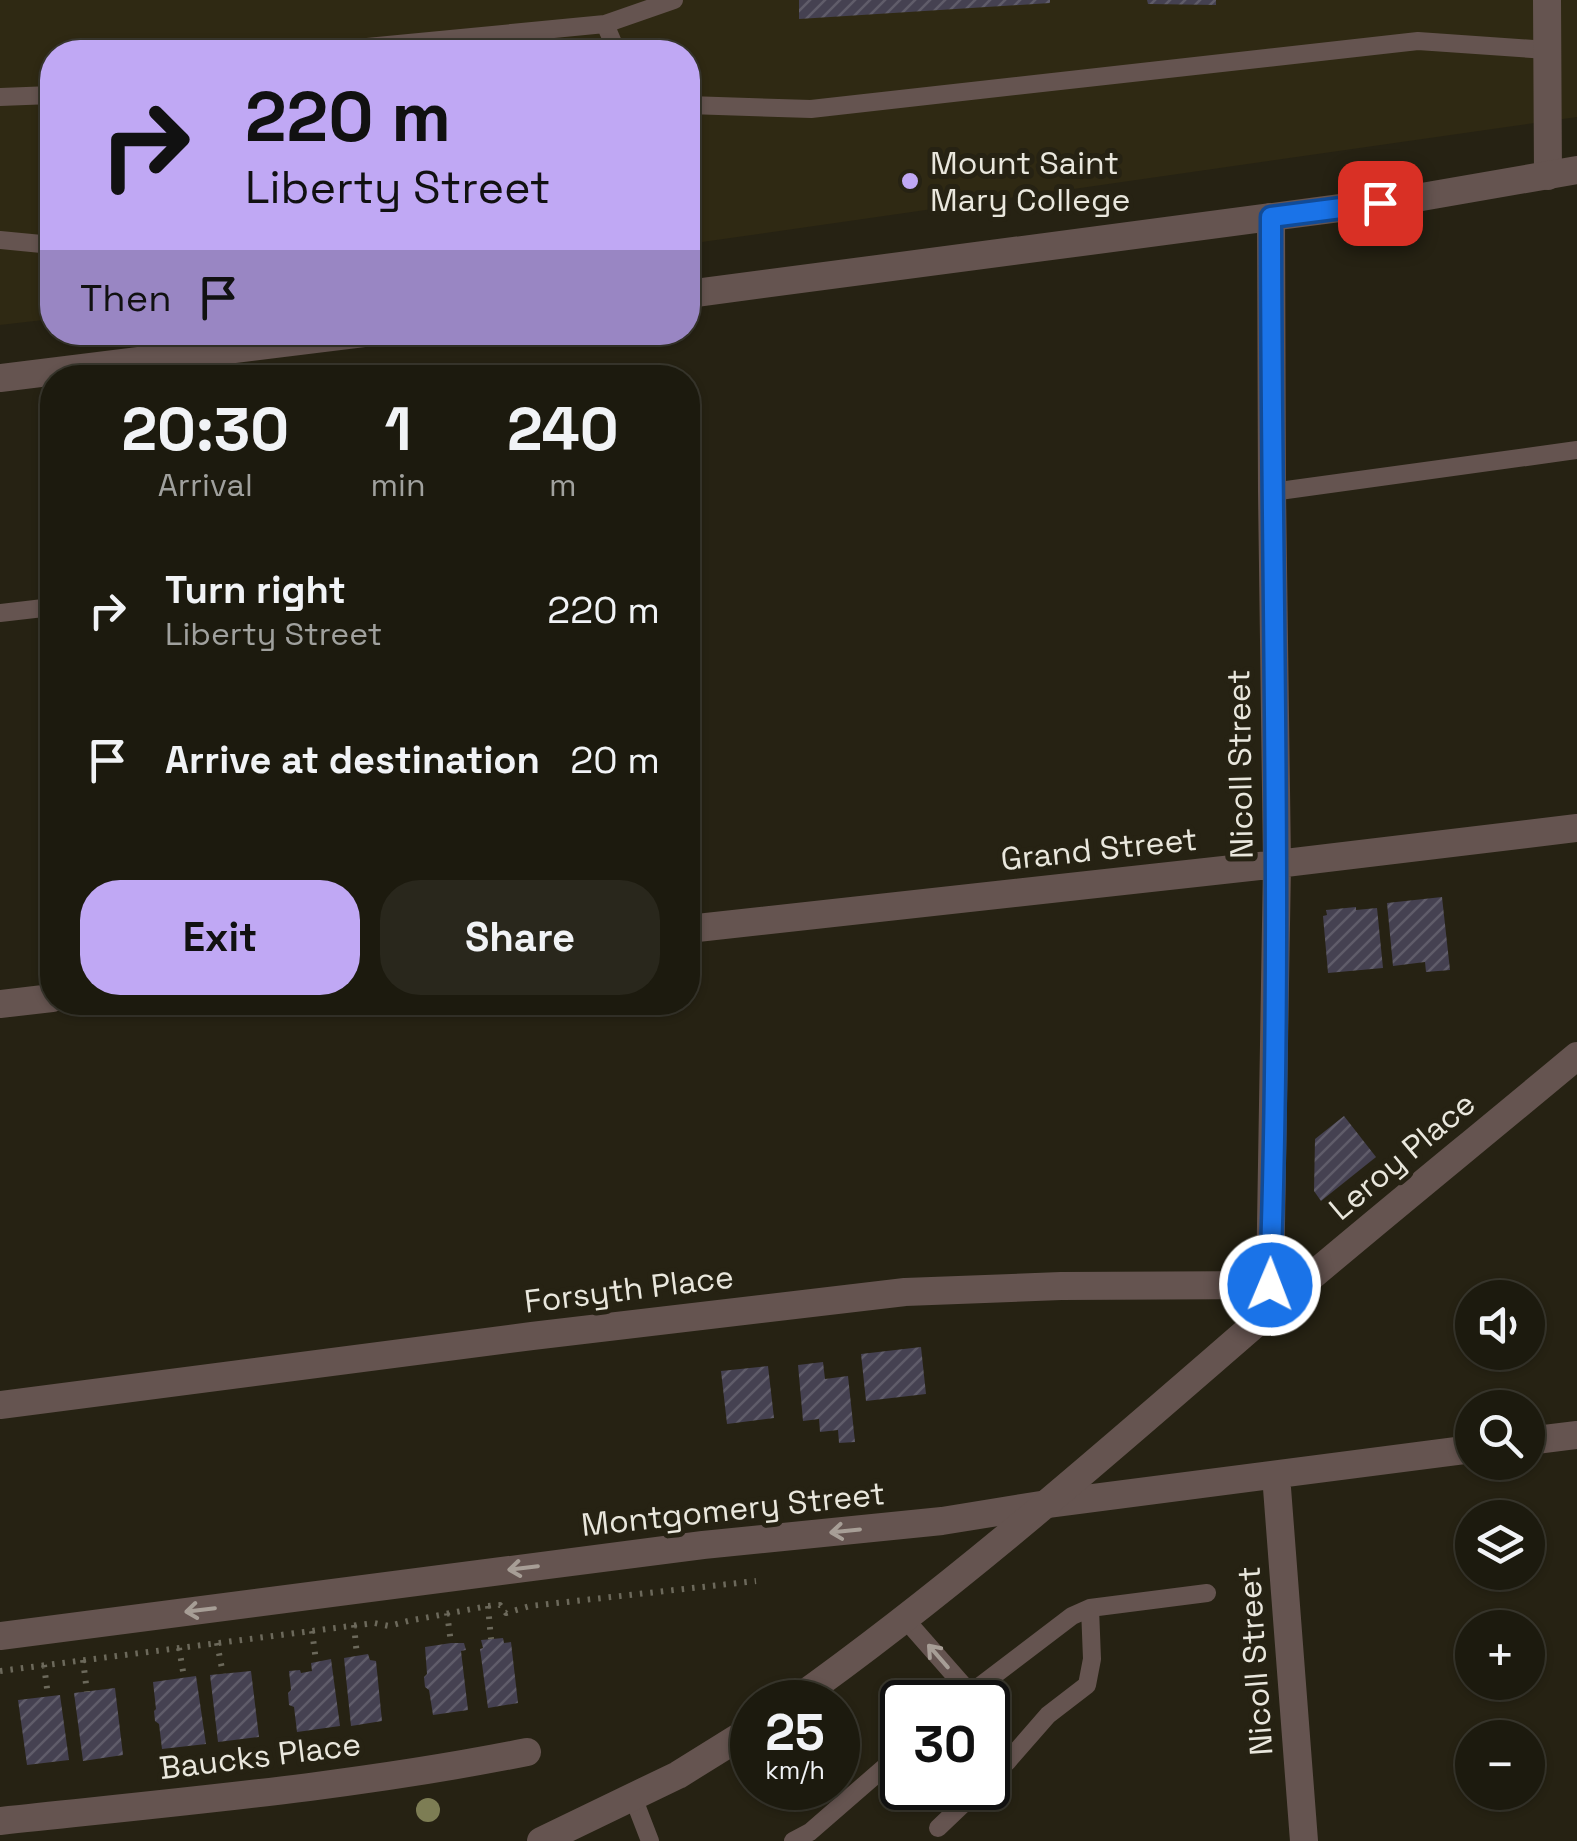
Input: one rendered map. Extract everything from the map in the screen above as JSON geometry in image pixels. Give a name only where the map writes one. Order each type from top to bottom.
[{"type":"street","points":[[1546,0],[1548,176]]},
{"type":"street","points":[[700,292],[1416,198],[1577,170]]},
{"type":"street","name":"Nicoll Street","points":[[1271,217],[1277,864],[1271,1298]]},
{"type":"street","points":[[105,365],[267,345]]},
{"type":"street","points":[[0,378],[40,373]]},
{"type":"street","name":"Grand Street","points":[[700,928],[1577,828]]},
{"type":"street","points":[[0,1004],[40,999]]},
{"type":"street","name":"Leroy Place","points":[[824,1680],[876,1644],[1047,1504],[1271,1298],[1577,1056]]},
{"type":"street","name":"Forsyth Place","points":[[0,1405],[905,1292],[1061,1286],[1271,1298]]},
{"type":"street","points":[[1545,1439],[1577,1434]]},
{"type":"street","name":"Montgomery Street","points":[[0,1636],[703,1544],[942,1521],[1455,1450]]},
{"type":"street","name":"Nicoll Street","points":[[1276,1475],[1304,1841]]},
{"type":"street","points":[[542,1841],[678,1775],[730,1743]]},
{"type":"street","name":"Baucks Place","points":[[0,1821],[428,1770],[527,1752]]},
{"type":"lane","points":[[439,40],[605,24],[674,0]]},
{"type":"lane","points":[[605,24],[612,40]]},
{"type":"lane","points":[[700,105],[811,110],[1418,40],[1547,50]]},
{"type":"lane","points":[[0,97],[40,95]]},
{"type":"lane","points":[[0,240],[40,245]]},
{"type":"lane","points":[[1272,492],[1577,450]]},
{"type":"lane","points":[[0,613],[40,608]]},
{"type":"lane","points":[[988,1680],[1072,1616],[1090,1608],[1208,1593]]},
{"type":"lane","points":[[1010,1759],[1048,1715],[1088,1685],[1092,1659],[1090,1608]]},
{"type":"lane","points":[[905,1619],[951,1680]]},
{"type":"lane","points":[[793,1841],[810,1832],[880,1771]]},
{"type":"lane","points":[[634,1797],[650,1841]]},
{"type":"lane","points":[[938,1828],[957,1810]]},
{"type":"path","points":[[0,1670],[354,1625],[388,1626],[488,1606],[500,1606],[506,1613],[530,1606],[756,1581]]},
{"type":"path","points":[[488,1606],[491,1640]]},
{"type":"path","points":[[447,1614],[451,1643]]},
{"type":"path","points":[[354,1625],[358,1656]]},
{"type":"path","points":[[312,1631],[316,1661]]},
{"type":"path","points":[[217,1643],[223,1674]]},
{"type":"path","points":[[178,1648],[184,1678]]},
{"type":"path","points":[[82,1660],[87,1692]]},
{"type":"path","points":[[44,1665],[48,1696]]},
{"type":"shaded area","name":"Mount Saint Mary College","points":[[0,0],[1577,0],[1577,117],[700,242],[700,40],[40,40],[40,320],[0,325]]},
{"type":"building","points":[[799,0],[1050,0],[1050,3],[799,19]]},
{"type":"building","points":[[1147,0],[1216,0],[1216,5],[1148,4]]},
{"type":"building","points":[[1442,897],[1450,970],[1426,972],[1425,962],[1393,966],[1387,903]]},
{"type":"building","points":[[1377,908],[1383,968],[1328,973],[1323,916],[1327,915],[1326,910]]},
{"type":"building","points":[[1344,1116],[1376,1157],[1321,1201],[1314,1191],[1315,1139]]},
{"type":"building","points":[[921,1347],[926,1394],[866,1401],[861,1354]]},
{"type":"building","points":[[823,1362],[825,1379],[848,1376],[855,1442],[839,1443],[838,1430],[820,1432],[819,1419],[803,1421],[798,1365]]},
{"type":"building","points":[[768,1366],[774,1418],[727,1424],[721,1371]]},
{"type":"building","points":[[503,1638],[504,1643],[511,1642],[518,1703],[488,1708],[481,1640]]},
{"type":"building","points":[[464,1643],[466,1650],[461,1651],[468,1710],[433,1715],[429,1690],[425,1687],[425,1647]]},
{"type":"building","points":[[368,1654],[370,1660],[376,1661],[382,1721],[351,1726],[344,1658]]},
{"type":"building","points":[[331,1659],[340,1726],[297,1732],[294,1707],[289,1705],[289,1671],[312,1671],[311,1663]]},
{"type":"building","points":[[251,1671],[259,1737],[218,1742],[210,1675]]},
{"type":"building","points":[[196,1676],[206,1744],[162,1749],[159,1724],[155,1721],[153,1682]]},
{"type":"building","points":[[115,1688],[123,1755],[83,1761],[74,1693]]},
{"type":"building","points":[[60,1695],[69,1760],[27,1765],[18,1700]]},
{"type":"place","name":"Mount Saint Mary College","points":[[910,181]]},
{"type":"route","points":[[1270,1285],[1277,864],[1271,217],[1380,203]]}]
